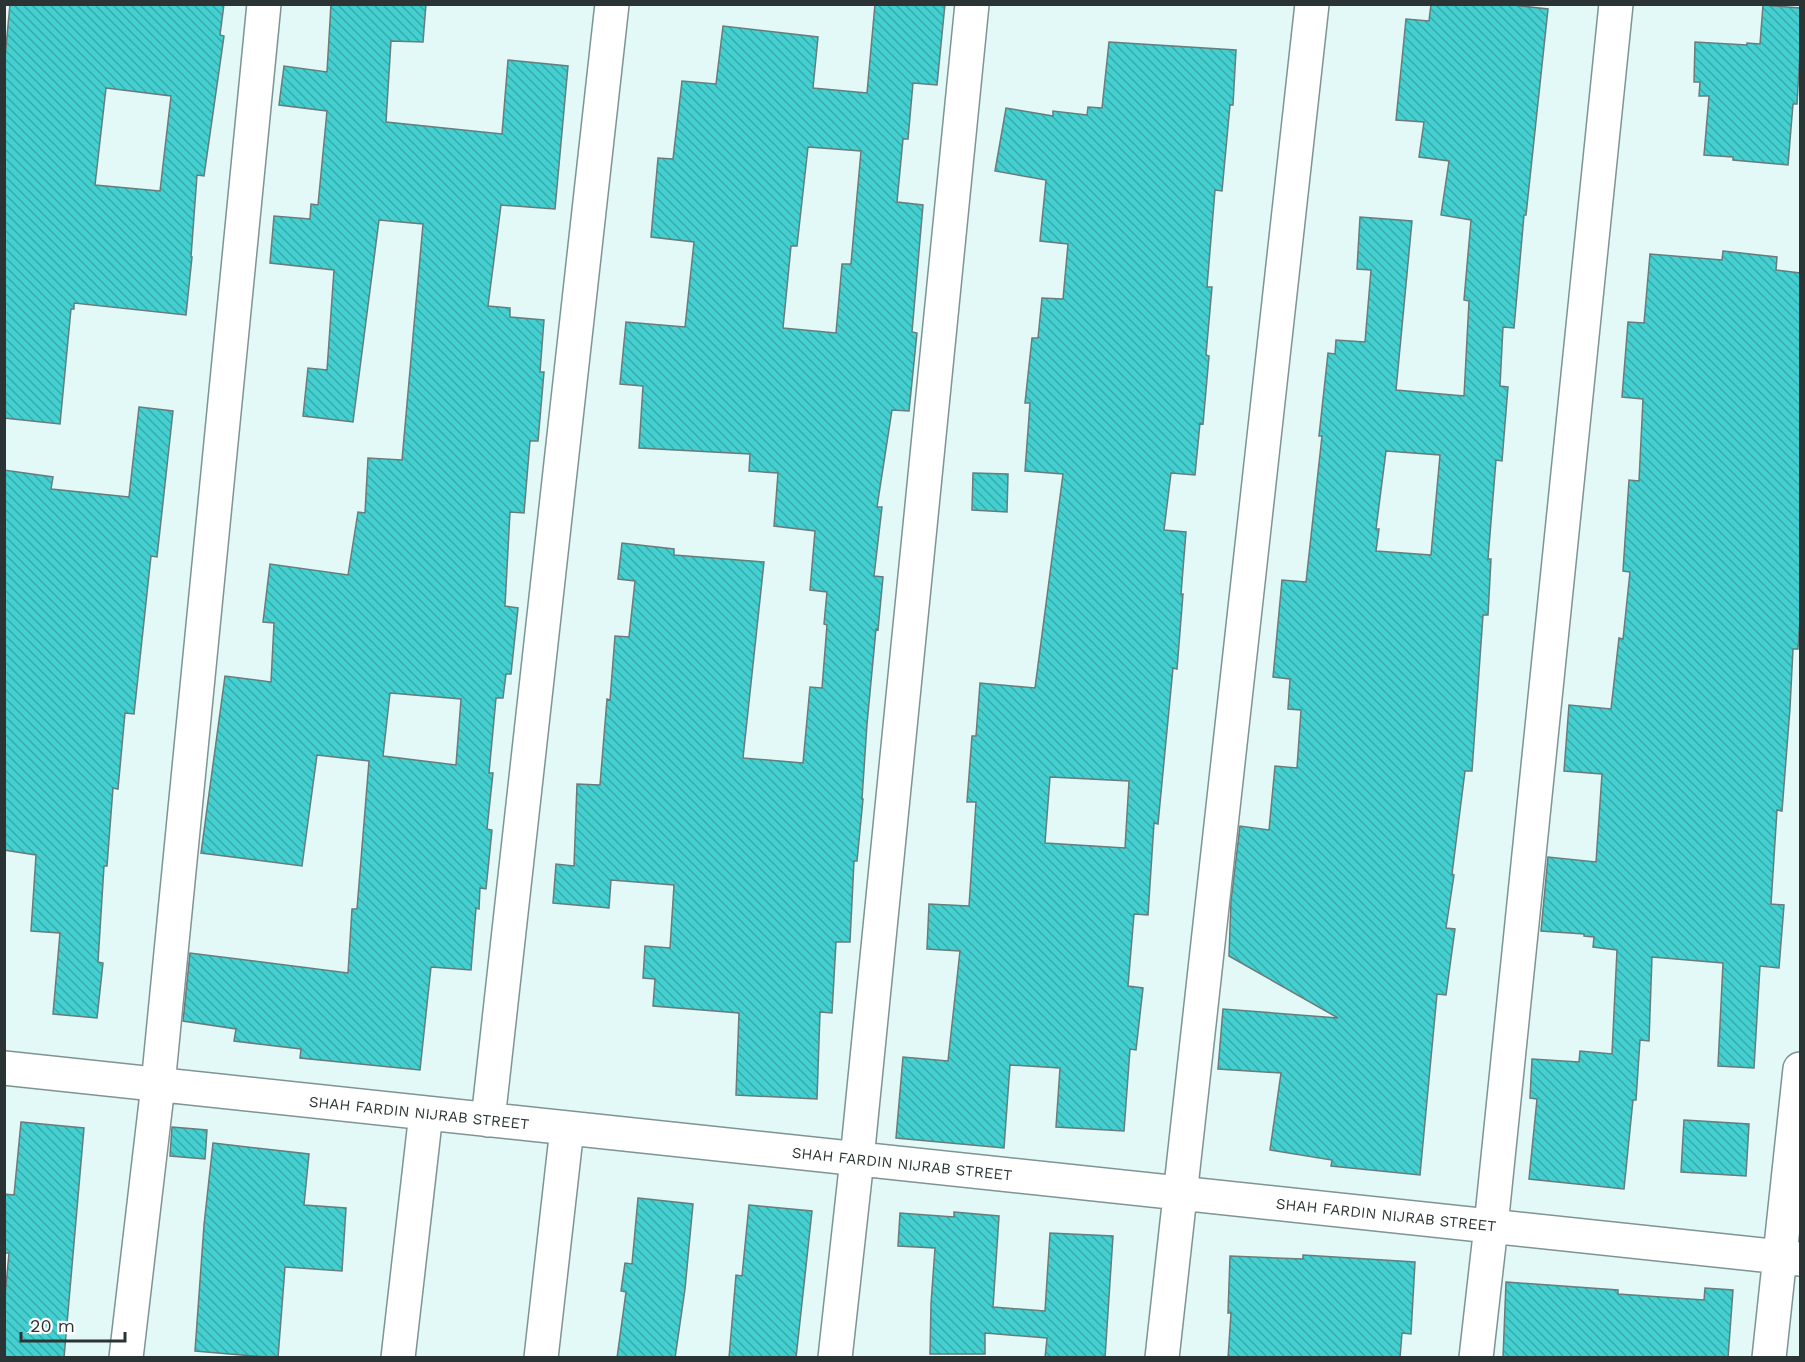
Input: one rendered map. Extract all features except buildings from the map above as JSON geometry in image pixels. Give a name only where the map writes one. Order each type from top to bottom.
[{"type":"street","points":[[126,1358],[158,1085],[264,4]]},
{"type":"street","points":[[488,1120],[612,4]]},
{"type":"street","points":[[835,1358],[857,1159],[972,4]]},
{"type":"street","points":[[1162,1358],[1312,4]]},
{"type":"street","points":[[1476,1358],[1616,4]]},
{"type":"street","name":"SHAH FARDIN NIJRAB STREET","points":[[4,1068],[1790,1258]]},
{"type":"street","points":[[1769,1358],[1790,1258],[1800,1069]]},
{"type":"street","points":[[398,1358],[426,1113]]},
{"type":"street","points":[[541,1358],[567,1128]]}]
